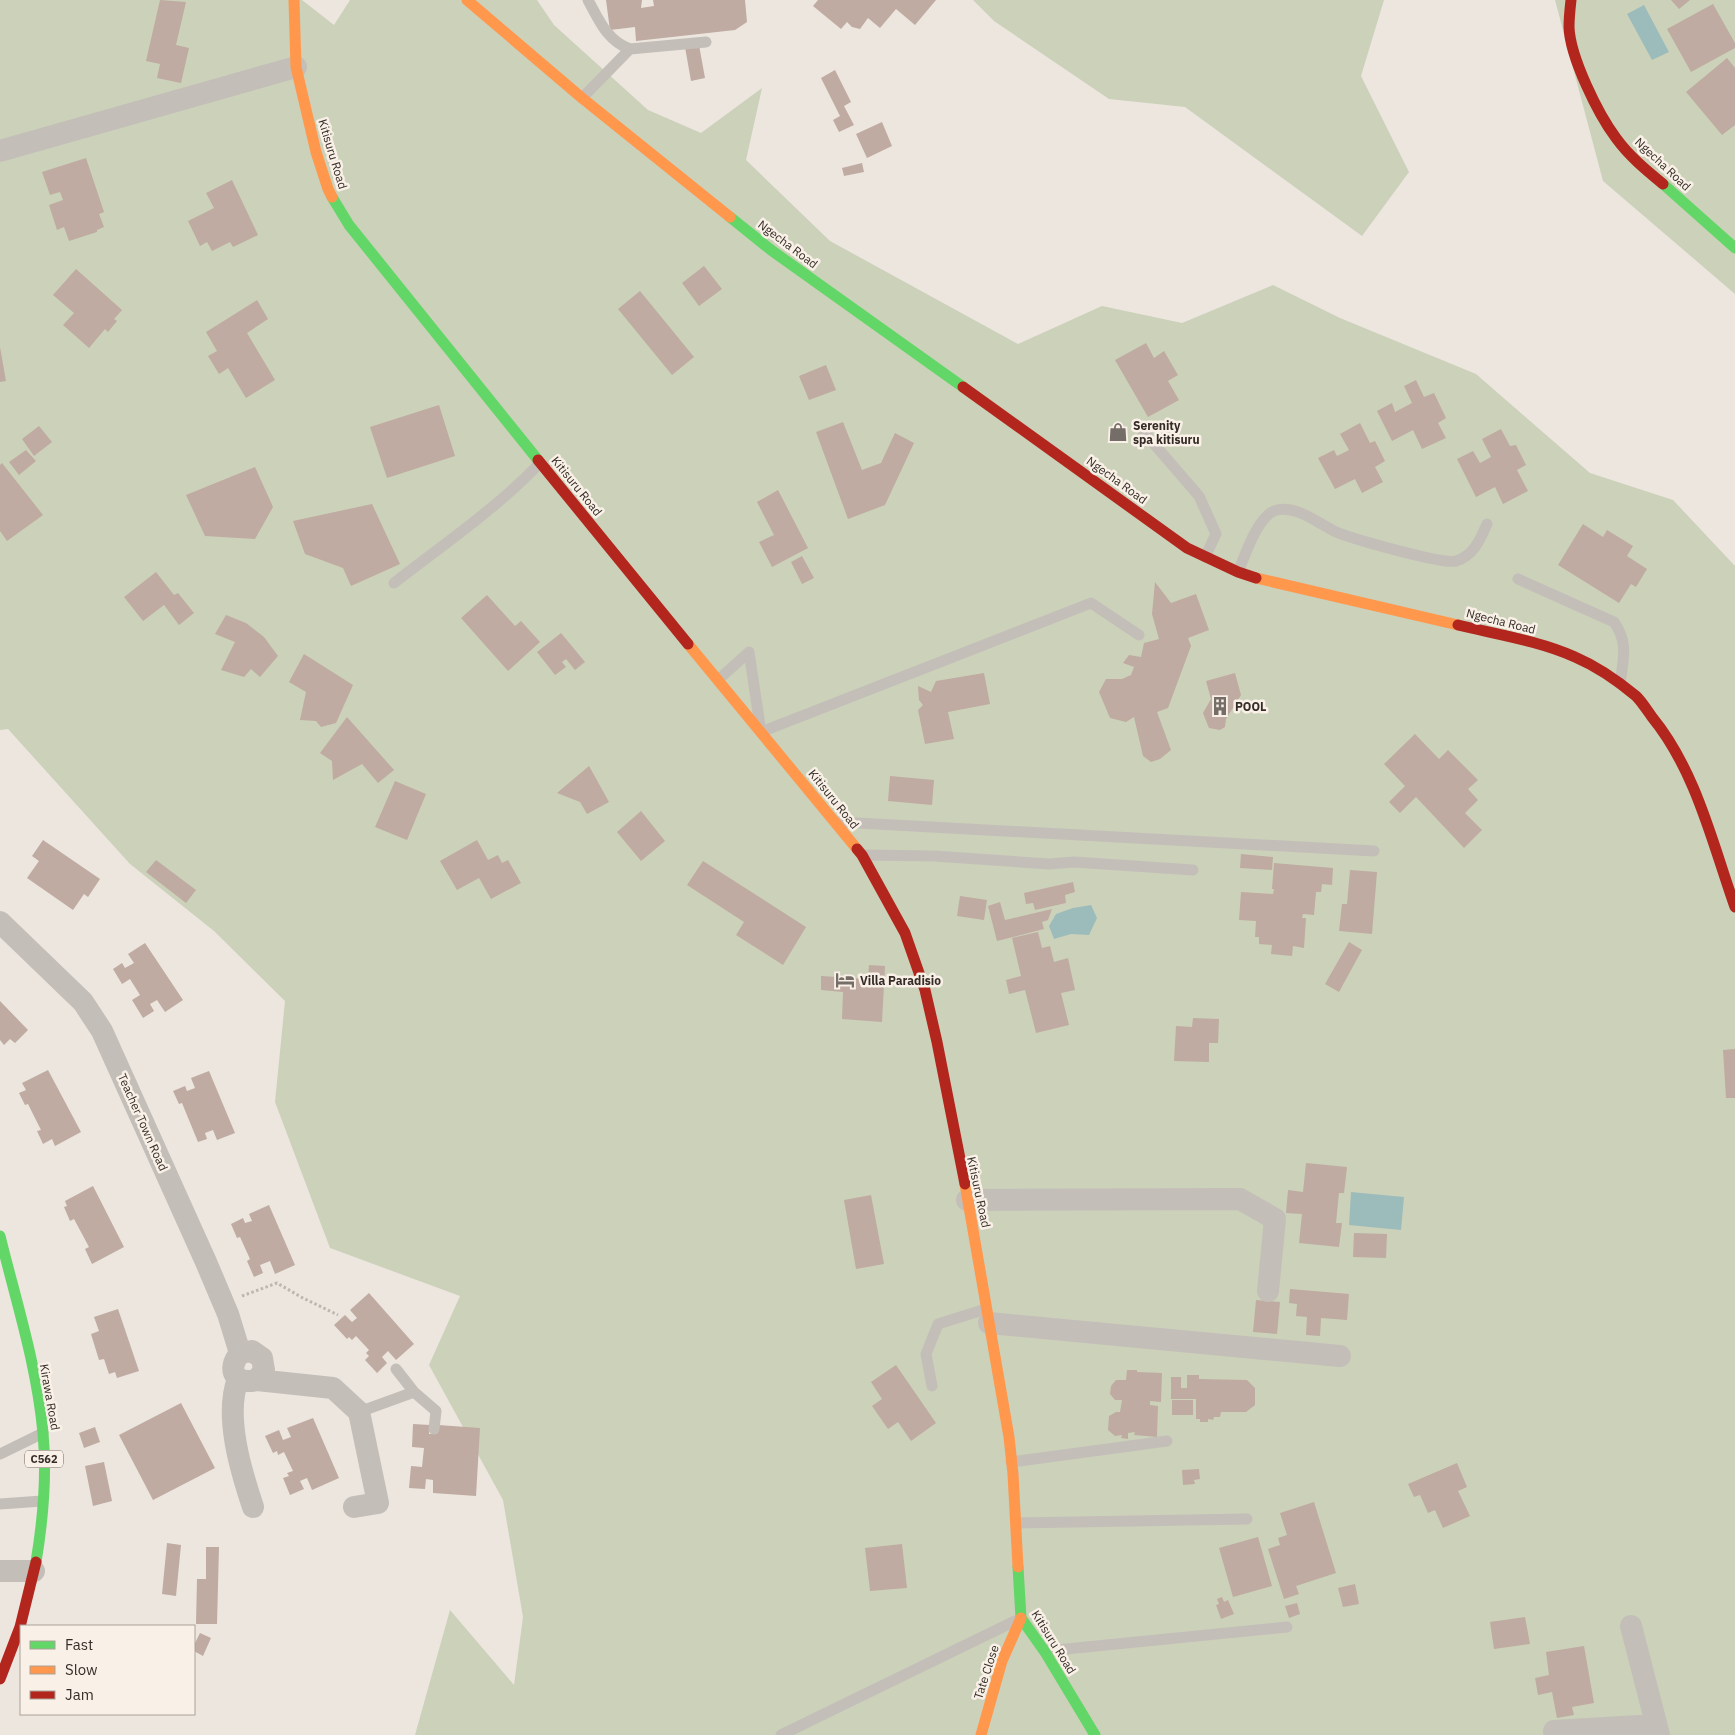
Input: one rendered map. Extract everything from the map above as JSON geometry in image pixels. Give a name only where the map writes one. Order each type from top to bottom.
[{"type":"street","name":"Kitisuru Road","points":[[294,0],[296,68],[320,166],[328,189],[349,225],[540,463],[862,855],[906,933],[916,962],[937,1042],[1009,1437],[1021,1618],[1045,1652],[1095,1735]]},
{"type":"street","name":"Ngecha Road","points":[[467,0],[582,98],[770,250],[1187,548],[1238,572],[1260,579],[1528,642],[1575,657],[1637,697],[1678,753],[1692,784],[1735,907]]},
{"type":"street","name":"Ngecha Road","points":[[1571,0],[1569,28],[1575,54],[1587,86],[1616,138],[1643,166],[1735,248]]},
{"type":"street","points":[[0,151],[296,68]]},
{"type":"street","name":"Teacher Town Road","points":[[0,922],[67,985],[94,1016],[122,1074],[224,1304],[240,1353],[252,1351],[262,1358],[264,1370],[247,1380]]},
{"type":"street","points":[[967,1200],[1240,1199],[1276,1219],[1268,1291]]},
{"type":"street","name":"Kirawa Road","points":[[0,1236],[31,1367],[43,1433],[44,1501],[34,1571],[21,1625]]},
{"type":"street","points":[[988,1316],[1340,1356]]},
{"type":"street","points":[[253,1507],[243,1476],[236,1444],[233,1392],[247,1380],[333,1388],[359,1412],[378,1503],[354,1507]]},
{"type":"street","points":[[0,1571],[34,1571]]},
{"type":"street","name":"Tate Close","points":[[981,1735],[1002,1662],[1021,1618]]},
{"type":"street","points":[[1554,1731],[1657,1730],[1631,1626]]},
{"type":"street","name":"Kirawa Road","points":[[0,1679],[12,1653],[20,1627]]},
{"type":"lane","points":[[588,0],[610,38],[619,45],[630,49],[706,42]]},
{"type":"lane","points":[[582,98],[630,49]]},
{"type":"lane","points":[[1141,429],[1199,496],[1216,534],[1205,557]]},
{"type":"lane","points":[[394,583],[496,505],[540,463]]},
{"type":"lane","points":[[1238,572],[1261,522],[1273,511],[1284,508],[1297,512],[1337,532],[1433,560],[1455,561],[1474,550],[1487,524]]},
{"type":"lane","points":[[1518,579],[1614,622],[1620,631],[1625,648],[1620,685]]},
{"type":"lane","points":[[719,679],[749,652],[761,732],[1091,603],[1139,635]]},
{"type":"lane","points":[[835,822],[1374,851]]},
{"type":"lane","points":[[862,855],[934,856],[1049,864],[1081,863],[1193,870]]},
{"type":"lane","points":[[932,1386],[926,1354],[938,1324],[988,1316]]},
{"type":"lane","points":[[396,1369],[414,1392],[436,1411],[434,1429]]},
{"type":"lane","points":[[359,1412],[414,1392]]},
{"type":"lane","points":[[0,1454],[43,1433]]},
{"type":"lane","points":[[1011,1462],[1167,1440]]},
{"type":"lane","points":[[0,1504],[44,1501]]},
{"type":"lane","points":[[1014,1523],[1247,1519]]},
{"type":"lane","points":[[781,1735],[1021,1618]]},
{"type":"lane","points":[[1045,1652],[1287,1627]]},
{"type":"path","points":[[224,1304],[277,1283],[301,1298],[338,1315]]},
{"type":"green space","points":[[0,0],[302,0],[334,25],[350,0],[537,0],[554,25],[648,110],[701,133],[762,88],[746,160],[830,241],[1018,344],[1102,306],[1182,323],[1273,285],[1340,318],[1476,374],[1590,473],[1673,500],[1735,566],[1735,1735],[415,1735],[450,1610],[514,1685],[523,1617],[503,1500],[429,1365],[460,1296],[330,1248],[275,1102],[285,1001],[214,931],[130,864],[8,729],[0,730]]},
{"type":"green space","points":[[973,0],[1384,0],[1361,76],[1409,172],[1362,236],[1185,107],[1109,99],[994,21]]},
{"type":"green space","points":[[1555,0],[1735,0],[1735,294],[1603,181]]},
{"type":"water","points":[[1644,5],[1669,52],[1652,60],[1627,14]]},
{"type":"water","points":[[1091,905],[1097,918],[1089,935],[1071,934],[1054,939],[1049,926],[1056,914],[1073,908]]},
{"type":"water","points":[[1351,1192],[1404,1197],[1401,1230],[1349,1225]]},
{"type":"building","points":[[160,0],[186,2],[176,45],[189,48],[181,83],[157,78],[160,64],[146,61]]},
{"type":"building","points":[[606,0],[642,0],[641,8],[654,6],[653,0],[745,0],[747,22],[735,30],[636,41],[635,27],[610,30]]},
{"type":"building","points":[[818,0],[936,0],[915,25],[896,9],[880,28],[868,18],[860,29],[852,27],[847,22],[841,29],[813,6]]},
{"type":"building","points":[[1671,0],[1690,0],[1679,9]]},
{"type":"building","points":[[1713,4],[1735,43],[1735,48],[1691,72],[1667,29]]},
{"type":"building","points":[[699,45],[705,78],[691,81],[685,47]]},
{"type":"building","points":[[1727,58],[1735,68],[1735,125],[1722,135],[1686,92]]},
{"type":"building","points":[[835,70],[851,102],[844,106],[854,125],[839,132],[833,120],[840,116],[821,78]]},
{"type":"building","points":[[882,122],[892,146],[867,158],[856,134]]},
{"type":"building","points":[[86,158],[104,212],[99,214],[104,227],[97,230],[97,232],[69,241],[64,227],[57,230],[49,205],[63,200],[60,192],[50,195],[42,172]]},
{"type":"building","points":[[862,163],[864,172],[844,176],[842,168]]},
{"type":"building","points":[[232,180],[258,235],[233,247],[230,242],[212,251],[207,242],[200,246],[188,221],[214,208],[206,193]]},
{"type":"building","points":[[704,266],[722,289],[699,306],[682,283]]},
{"type":"building","points":[[76,269],[122,310],[114,319],[117,321],[108,332],[105,329],[89,348],[63,325],[74,313],[53,295]]},
{"type":"building","points":[[640,291],[694,357],[672,375],[618,309]]},
{"type":"building","points":[[257,300],[268,319],[247,333],[275,380],[246,398],[228,368],[219,374],[208,356],[217,351],[206,332]]},
{"type":"building","points":[[1146,343],[1154,358],[1164,351],[1178,375],[1168,381],[1179,400],[1148,417],[1115,360]]},
{"type":"building","points":[[0,347],[6,381],[0,382]]},
{"type":"building","points":[[826,365],[836,390],[809,400],[799,376]]},
{"type":"building","points":[[1416,380],[1424,397],[1434,393],[1446,418],[1438,423],[1446,438],[1422,449],[1413,430],[1392,441],[1377,411],[1392,403],[1395,412],[1412,403],[1404,386]]},
{"type":"building","points":[[439,405],[455,456],[387,478],[370,427]]},
{"type":"building","points":[[843,422],[862,470],[881,463],[895,433],[914,443],[885,505],[848,519],[816,432]]},
{"type":"building","points":[[1360,423],[1370,443],[1375,441],[1385,461],[1375,467],[1383,482],[1362,493],[1355,479],[1335,489],[1318,458],[1334,450],[1337,456],[1349,450],[1340,434]]},
{"type":"building","points":[[39,426],[52,442],[34,456],[22,439]]},
{"type":"building","points":[[1501,429],[1510,446],[1516,445],[1526,465],[1517,470],[1528,491],[1503,504],[1495,487],[1476,497],[1457,459],[1473,451],[1480,463],[1491,457],[1482,439]]},
{"type":"building","points":[[26,450],[36,461],[19,475],[9,462]]},
{"type":"building","points":[[2,463],[43,515],[7,541],[0,531],[0,465]]},
{"type":"building","points":[[255,467],[273,507],[255,539],[205,536],[186,495]]},
{"type":"building","points":[[778,490],[808,548],[772,567],[759,542],[774,535],[757,502]]},
{"type":"building","points":[[372,504],[400,564],[351,586],[343,568],[305,554],[293,521]]},
{"type":"building","points":[[1583,524],[1603,537],[1607,530],[1633,546],[1627,556],[1647,569],[1636,587],[1631,584],[1619,603],[1558,565]]},
{"type":"building","points":[[802,556],[814,578],[802,584],[791,562]]},
{"type":"building","points":[[156,572],[174,595],[178,593],[194,613],[179,625],[164,605],[143,621],[124,597]]},
{"type":"building","points":[[1155,582],[1171,603],[1196,594],[1209,630],[1188,638],[1191,646],[1168,708],[1157,712],[1171,750],[1160,759],[1151,762],[1143,756],[1134,717],[1126,722],[1110,718],[1099,692],[1106,679],[1122,679],[1131,675],[1134,667],[1123,663],[1129,655],[1141,657],[1144,643],[1159,639],[1152,614]]},
{"type":"building","points":[[487,595],[515,626],[521,621],[540,642],[508,671],[461,618]]},
{"type":"building","points":[[226,615],[246,623],[264,637],[278,656],[260,677],[251,669],[244,677],[221,670],[235,642],[215,634]]},
{"type":"building","points":[[561,633],[585,662],[575,670],[566,659],[562,662],[566,667],[555,675],[537,652]]},
{"type":"building","points":[[304,654],[353,685],[336,723],[321,727],[316,721],[300,720],[306,692],[289,682]]},
{"type":"building","points":[[984,673],[990,704],[948,712],[954,739],[925,744],[918,710],[923,705],[919,700],[918,686],[931,692],[936,681]]},
{"type":"building","name":"POOL","points":[[1235,673],[1241,695],[1226,719],[1225,727],[1220,730],[1209,728],[1203,713],[1211,699],[1206,681]]},
{"type":"building","points":[[347,717],[394,770],[378,783],[362,764],[333,780],[332,761],[320,753]]},
{"type":"building","points":[[1415,734],[1439,759],[1448,750],[1478,780],[1468,789],[1478,800],[1465,813],[1482,830],[1464,848],[1416,797],[1400,813],[1389,802],[1405,786],[1384,764]]},
{"type":"building","points":[[589,766],[609,802],[587,814],[580,802],[557,793]]},
{"type":"building","points":[[890,776],[934,780],[932,805],[888,801]]},
{"type":"building","points":[[395,781],[426,794],[407,840],[375,827]]},
{"type":"building","points":[[641,811],[665,841],[641,861],[617,832]]},
{"type":"building","points":[[43,840],[100,879],[88,897],[84,894],[73,910],[27,878],[39,861],[32,856]]},
{"type":"building","points":[[477,840],[488,860],[498,855],[502,863],[508,860],[521,883],[491,899],[479,878],[457,890],[440,861]]},
{"type":"building","points":[[1241,854],[1273,857],[1272,870],[1240,868]]},
{"type":"building","points":[[156,860],[196,890],[186,903],[146,872]]},
{"type":"building","points":[[703,861],[806,927],[783,965],[736,935],[744,922],[687,885]]},
{"type":"building","points":[[1274,863],[1333,868],[1332,885],[1322,884],[1321,892],[1316,892],[1314,915],[1303,914],[1302,918],[1306,918],[1304,948],[1293,946],[1292,956],[1271,954],[1272,945],[1259,944],[1259,937],[1255,937],[1256,921],[1239,920],[1241,892],[1273,894]]},
{"type":"building","points":[[1350,870],[1377,872],[1372,934],[1339,931],[1342,904],[1347,904]]},
{"type":"building","points":[[1073,882],[1075,892],[1065,895],[1066,903],[1035,910],[1033,903],[1026,904],[1024,893]]},
{"type":"building","points":[[960,896],[987,900],[984,920],[957,916]]},
{"type":"building","points":[[1000,902],[1005,920],[1052,909],[1048,920],[1042,922],[1044,929],[997,941],[988,906]]},
{"type":"building","points":[[1038,932],[1042,948],[1050,946],[1054,962],[1068,958],[1075,990],[1061,993],[1069,1025],[1036,1033],[1025,990],[1009,994],[1006,980],[1021,976],[1012,938]]},
{"type":"building","points":[[1349,942],[1362,950],[1339,992],[1325,984]]},
{"type":"building","points":[[145,943],[183,1000],[165,1012],[157,1000],[150,1004],[154,1011],[143,1018],[132,1000],[140,995],[130,979],[122,984],[113,969],[122,963],[125,968],[134,963],[128,954]]},
{"type":"building","points":[[869,965],[885,966],[882,1022],[842,1019],[843,992],[821,990],[821,976],[868,979]]},
{"type":"building","points":[[0,1001],[28,1030],[15,1043],[10,1039],[4,1045],[0,1040]]},
{"type":"building","points":[[1193,1018],[1219,1019],[1218,1043],[1209,1043],[1209,1062],[1174,1061],[1176,1026],[1192,1027]]},
{"type":"building","points":[[1735,1049],[1735,1098],[1726,1098],[1723,1050]]},
{"type":"building","points":[[48,1070],[81,1132],[55,1146],[52,1139],[43,1144],[37,1131],[41,1130],[28,1104],[25,1105],[19,1093],[26,1090],[22,1083]]},
{"type":"building","points":[[209,1071],[235,1133],[217,1140],[213,1130],[205,1133],[207,1139],[198,1142],[182,1103],[179,1104],[173,1091],[185,1086],[187,1091],[195,1088],[191,1078]]},
{"type":"building","points":[[1306,1163],[1347,1167],[1344,1193],[1339,1193],[1336,1223],[1342,1223],[1339,1247],[1299,1243],[1302,1214],[1286,1213],[1288,1190],[1303,1192]]},
{"type":"building","points":[[93,1186],[124,1247],[92,1264],[85,1249],[89,1247],[74,1219],[70,1221],[64,1207],[67,1206],[65,1201]]},
{"type":"building","points":[[871,1195],[884,1264],[856,1269],[844,1200]]},
{"type":"building","points":[[269,1205],[295,1265],[275,1274],[270,1261],[260,1265],[263,1273],[254,1277],[247,1261],[250,1259],[240,1237],[237,1238],[231,1224],[243,1218],[245,1223],[252,1221],[249,1214]]},
{"type":"building","points":[[1354,1233],[1387,1234],[1386,1258],[1353,1257]]},
{"type":"building","points":[[1290,1289],[1349,1294],[1347,1320],[1321,1318],[1320,1336],[1306,1335],[1307,1317],[1296,1316],[1297,1304],[1289,1303]]},
{"type":"building","points":[[369,1293],[414,1344],[396,1360],[388,1351],[382,1357],[387,1363],[377,1373],[365,1360],[369,1356],[366,1353],[369,1350],[356,1336],[352,1340],[349,1337],[347,1339],[334,1325],[345,1315],[352,1322],[357,1318],[350,1310]]},
{"type":"building","points":[[1256,1300],[1280,1302],[1277,1334],[1253,1332]]},
{"type":"building","points":[[118,1309],[139,1371],[117,1378],[115,1372],[109,1374],[104,1359],[99,1360],[91,1334],[99,1331],[94,1317]]},
{"type":"building","points":[[896,1365],[936,1423],[911,1441],[898,1422],[888,1429],[872,1406],[882,1399],[871,1382]]},
{"type":"building","points":[[1127,1370],[1162,1373],[1161,1402],[1150,1401],[1150,1405],[1158,1406],[1157,1437],[1134,1435],[1135,1432],[1128,1433],[1128,1439],[1121,1438],[1122,1435],[1115,1436],[1108,1430],[1109,1416],[1120,1412],[1122,1400],[1115,1400],[1110,1394],[1111,1386],[1116,1380],[1126,1380]]},
{"type":"building","points":[[1187,1375],[1199,1375],[1199,1379],[1247,1380],[1255,1388],[1255,1405],[1246,1412],[1221,1412],[1220,1417],[1214,1417],[1213,1420],[1208,1419],[1208,1422],[1200,1422],[1200,1419],[1196,1419],[1196,1399],[1171,1399],[1171,1377],[1181,1377],[1181,1388],[1187,1388]]},
{"type":"building","points":[[1172,1400],[1193,1400],[1193,1415],[1172,1415]]},
{"type":"building","points":[[181,1403],[215,1468],[153,1500],[119,1435]]},
{"type":"building","points":[[313,1418],[339,1478],[312,1490],[307,1478],[300,1481],[304,1489],[290,1495],[283,1478],[289,1476],[287,1473],[293,1471],[284,1452],[278,1455],[277,1451],[273,1453],[265,1436],[279,1430],[283,1440],[291,1437],[287,1428]]},
{"type":"building","points":[[413,1424],[430,1425],[429,1434],[437,1434],[438,1425],[480,1428],[476,1496],[433,1493],[433,1480],[426,1479],[425,1489],[409,1488],[411,1466],[422,1467],[424,1448],[412,1447]]},
{"type":"building","points":[[95,1427],[100,1442],[84,1448],[79,1433]]},
{"type":"building","points":[[104,1462],[112,1501],[93,1506],[85,1466]]},
{"type":"building","points":[[1457,1463],[1467,1487],[1458,1491],[1470,1516],[1443,1528],[1435,1510],[1428,1513],[1420,1495],[1414,1497],[1408,1484]]},
{"type":"building","points":[[1199,1469],[1200,1479],[1194,1480],[1195,1484],[1183,1485],[1182,1470]]},
{"type":"building","points":[[1314,1502],[1336,1573],[1296,1586],[1299,1594],[1284,1599],[1268,1549],[1280,1545],[1278,1538],[1287,1535],[1280,1513]]},
{"type":"building","points":[[1258,1537],[1272,1586],[1233,1597],[1219,1548]]},
{"type":"building","points":[[167,1543],[181,1545],[176,1596],[162,1594]]},
{"type":"building","points":[[902,1544],[907,1588],[870,1591],[865,1548]]},
{"type":"building","points":[[206,1547],[219,1547],[217,1624],[196,1624],[197,1579],[206,1579]]},
{"type":"building","points":[[1355,1584],[1359,1604],[1343,1607],[1338,1588]]},
{"type":"building","points":[[1222,1597],[1224,1602],[1228,1600],[1234,1614],[1221,1619],[1216,1605],[1219,1604],[1217,1599]]},
{"type":"building","points":[[1297,1603],[1300,1614],[1289,1618],[1285,1606]]},
{"type":"building","points":[[1525,1617],[1530,1644],[1494,1649],[1490,1622]]},
{"type":"building","points":[[200,1633],[211,1638],[203,1656],[195,1652],[195,1643]]},
{"type":"building","points":[[1584,1646],[1594,1703],[1572,1707],[1574,1715],[1557,1718],[1552,1692],[1538,1695],[1535,1678],[1549,1675],[1546,1652]]},
{"type":"traffic: fast","points":[[1663,184],[1735,248]]},
{"type":"traffic: fast","points":[[332,197],[349,225],[538,460]]},
{"type":"traffic: fast","points":[[730,217],[771,250],[963,387]]},
{"type":"traffic: fast","points":[[0,1236],[31,1358],[43,1433],[45,1465],[44,1498],[36,1562]]},
{"type":"traffic: fast","points":[[1018,1567],[1021,1618],[1045,1652],[1095,1735]]},
{"type":"traffic: slow","points":[[294,0],[296,67],[316,152],[332,197]]},
{"type":"traffic: slow","points":[[467,0],[582,98],[730,217]]},
{"type":"traffic: slow","points":[[1256,578],[1458,625]]},
{"type":"traffic: slow","points":[[688,644],[857,849]]},
{"type":"traffic: slow","points":[[965,1184],[1009,1437],[1018,1567]]},
{"type":"traffic: slow","points":[[981,1735],[1002,1661],[1021,1618]]},
{"type":"traffic: jam","points":[[1571,0],[1569,27],[1574,54],[1593,100],[1621,145],[1663,184]]},
{"type":"traffic: jam","points":[[963,387],[1187,548],[1238,572],[1256,578]]},
{"type":"traffic: jam","points":[[538,460],[688,644]]},
{"type":"traffic: jam","points":[[1458,625],[1532,642],[1561,651],[1599,669],[1636,696],[1667,738],[1692,784],[1735,907]]},
{"type":"traffic: jam","points":[[857,849],[905,933],[925,990],[965,1184]]},
{"type":"traffic: jam","points":[[20,1625],[36,1562]]},
{"type":"traffic: jam","points":[[0,1679],[20,1627]]},
{"type":"place","name":"Serenity spa kitisuru","points":[[1118,432]]},
{"type":"place","name":"POOL","points":[[1220,706]]},
{"type":"place","name":"Villa Paradisio","points":[[845,980]]}]
